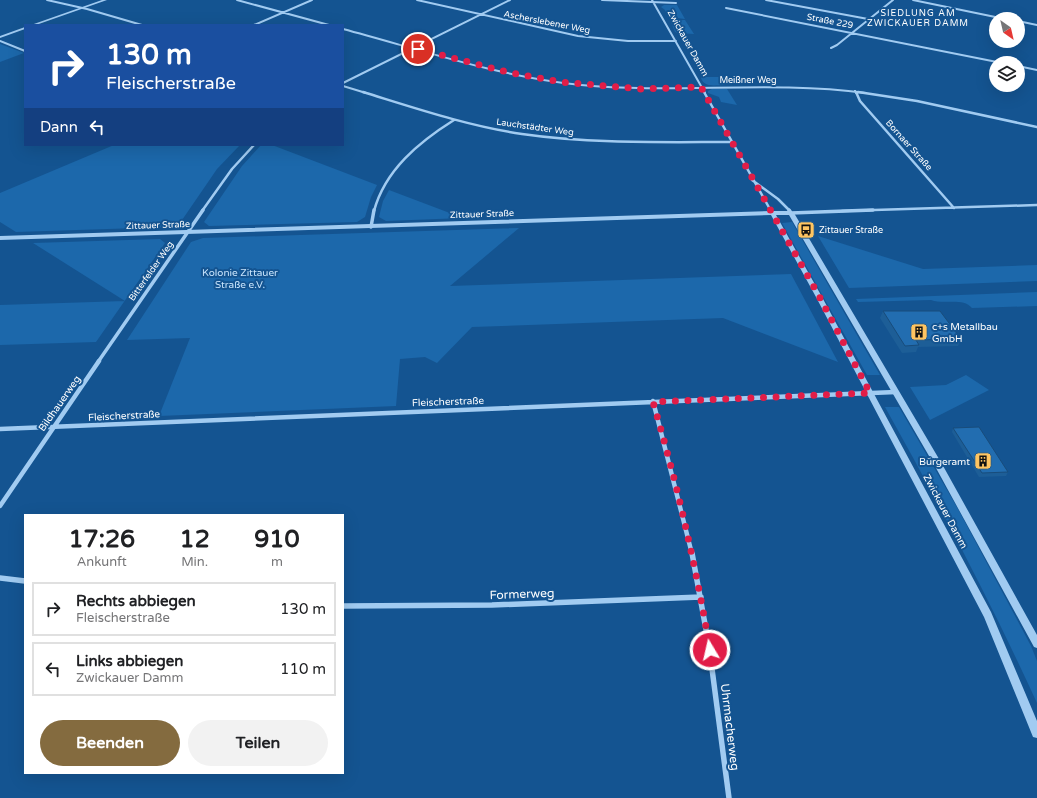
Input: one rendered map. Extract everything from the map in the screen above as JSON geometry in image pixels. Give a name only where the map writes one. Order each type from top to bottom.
[{"type":"street","points":[[47,0],[138,24]]},
{"type":"street","points":[[36,24],[105,0]]},
{"type":"street","points":[[237,0],[325,24]]},
{"type":"street","points":[[256,24],[312,0]]},
{"type":"street","name":"Ascherslebener Weg","points":[[417,0],[578,36],[628,41],[676,41]]},
{"type":"street","points":[[344,84],[510,0]]},
{"type":"street","points":[[602,0],[676,3]]},
{"type":"street","name":"Zwickauer Damm","points":[[652,0],[870,393],[988,615],[1037,733]]},
{"type":"street","points":[[766,0],[868,19]]},
{"type":"street","points":[[831,48],[893,0]]},
{"type":"street","points":[[913,0],[989,16]]},
{"type":"street","name":"Straße 229","points":[[726,8],[989,60]]},
{"type":"street","points":[[1025,22],[1037,25]]},
{"type":"street","points":[[0,37],[24,28]]},
{"type":"street","name":"Meißner Weg","points":[[344,29],[511,73],[561,82],[625,88],[796,87],[855,91],[925,102],[1037,127]]},
{"type":"street","points":[[0,41],[24,51]]},
{"type":"street","points":[[1025,67],[1037,70]]},
{"type":"street","name":"Lauchstädter Weg","points":[[344,85],[454,120],[521,134],[640,144],[732,142]]},
{"type":"street","name":"Bornaer Straße","points":[[855,91],[860,101],[954,208]]},
{"type":"street","points":[[371,227],[378,197],[388,178],[401,161],[416,146],[454,120]]},
{"type":"street","name":"Bitterfelder Weg","points":[[133,311],[232,169],[253,146]]},
{"type":"street","name":"Zwickauer Damm","points":[[752,180],[781,200],[791,213],[939,466],[1037,644]]},
{"type":"street","name":"Zittauer Straße","points":[[0,238],[1037,205]]},
{"type":"street","name":"Bildhauerweg","points":[[0,506],[133,311]]},
{"type":"street","name":"Fleischerstraße","points":[[0,429],[896,392]]},
{"type":"street","name":"Uhrmacherweg","points":[[653,402],[670,461],[701,597],[714,678],[729,798]]},
{"type":"street","points":[[0,578],[24,581]]},
{"type":"street","name":"Formerweg","points":[[344,606],[492,605],[701,597]]},
{"type":"green space","points":[[664,5],[677,5],[685,19],[668,17],[665,10],[661,7]]},
{"type":"green space","points":[[685,20],[694,34],[675,32],[671,22]]},
{"type":"green space","points":[[0,44],[24,53],[0,62]]},
{"type":"green space","points":[[720,77],[724,85],[707,85],[701,78]]},
{"type":"green space","points":[[712,89],[727,89],[737,105],[721,102],[719,97],[708,93],[708,91]]},
{"type":"green space","points":[[112,146],[239,146],[217,169],[180,223],[169,227],[16,232],[0,222],[0,193]]},
{"type":"green space","points":[[260,146],[275,146],[377,185],[371,197],[365,217],[357,222],[209,226],[204,222],[242,166]]},
{"type":"green space","points":[[389,190],[463,218],[386,221],[379,217],[383,201]]},
{"type":"green space","points":[[792,222],[880,375],[867,375],[782,223]]},
{"type":"green space","name":"Kolonie Zittauer Straße e.V.","points":[[519,228],[450,286],[791,274],[838,362],[723,318],[472,327],[437,363],[425,357],[400,359],[396,406],[159,416],[190,338],[127,340],[191,242],[203,238]]},
{"type":"green space","points":[[818,236],[923,269],[1037,265],[1037,281],[849,288]]},
{"type":"green space","points":[[160,239],[165,243],[125,301],[33,243]]},
{"type":"green space","points":[[1037,292],[1037,306],[972,308],[964,303],[958,302],[931,300],[858,302],[856,299]]},
{"type":"green space","points":[[125,301],[96,342],[0,345],[0,305]]},
{"type":"green space","points":[[966,375],[989,390],[930,420],[910,387],[946,385]]},
{"type":"green space","points":[[885,407],[899,407],[958,509],[1031,646],[1037,661],[1037,703],[964,554]]},
{"type":"building","name":"c+s Metallbau GmbH","points":[[883,311],[940,311],[961,339],[916,340],[919,345],[905,346]]},
{"type":"building","name":"Bürgeramt","points":[[979,427],[1008,472],[982,473],[953,428]]},
{"type":"place","name":"Zittauer Straße","points":[[806,230]]},
{"type":"place","name":"c+s Metallbau GmbH","points":[[919,332]]},
{"type":"place","name":"Bürgeramt","points":[[983,461]]},
{"type":"district","name":"SIEDLUNG AM ZWICKAUER DAMM","points":[[918,18]]},
{"type":"route","points":[[418,49],[537,79],[579,85],[641,89],[701,87],[752,180],[819,296],[870,393],[653,402],[670,461],[698,581],[710,650]]}]
